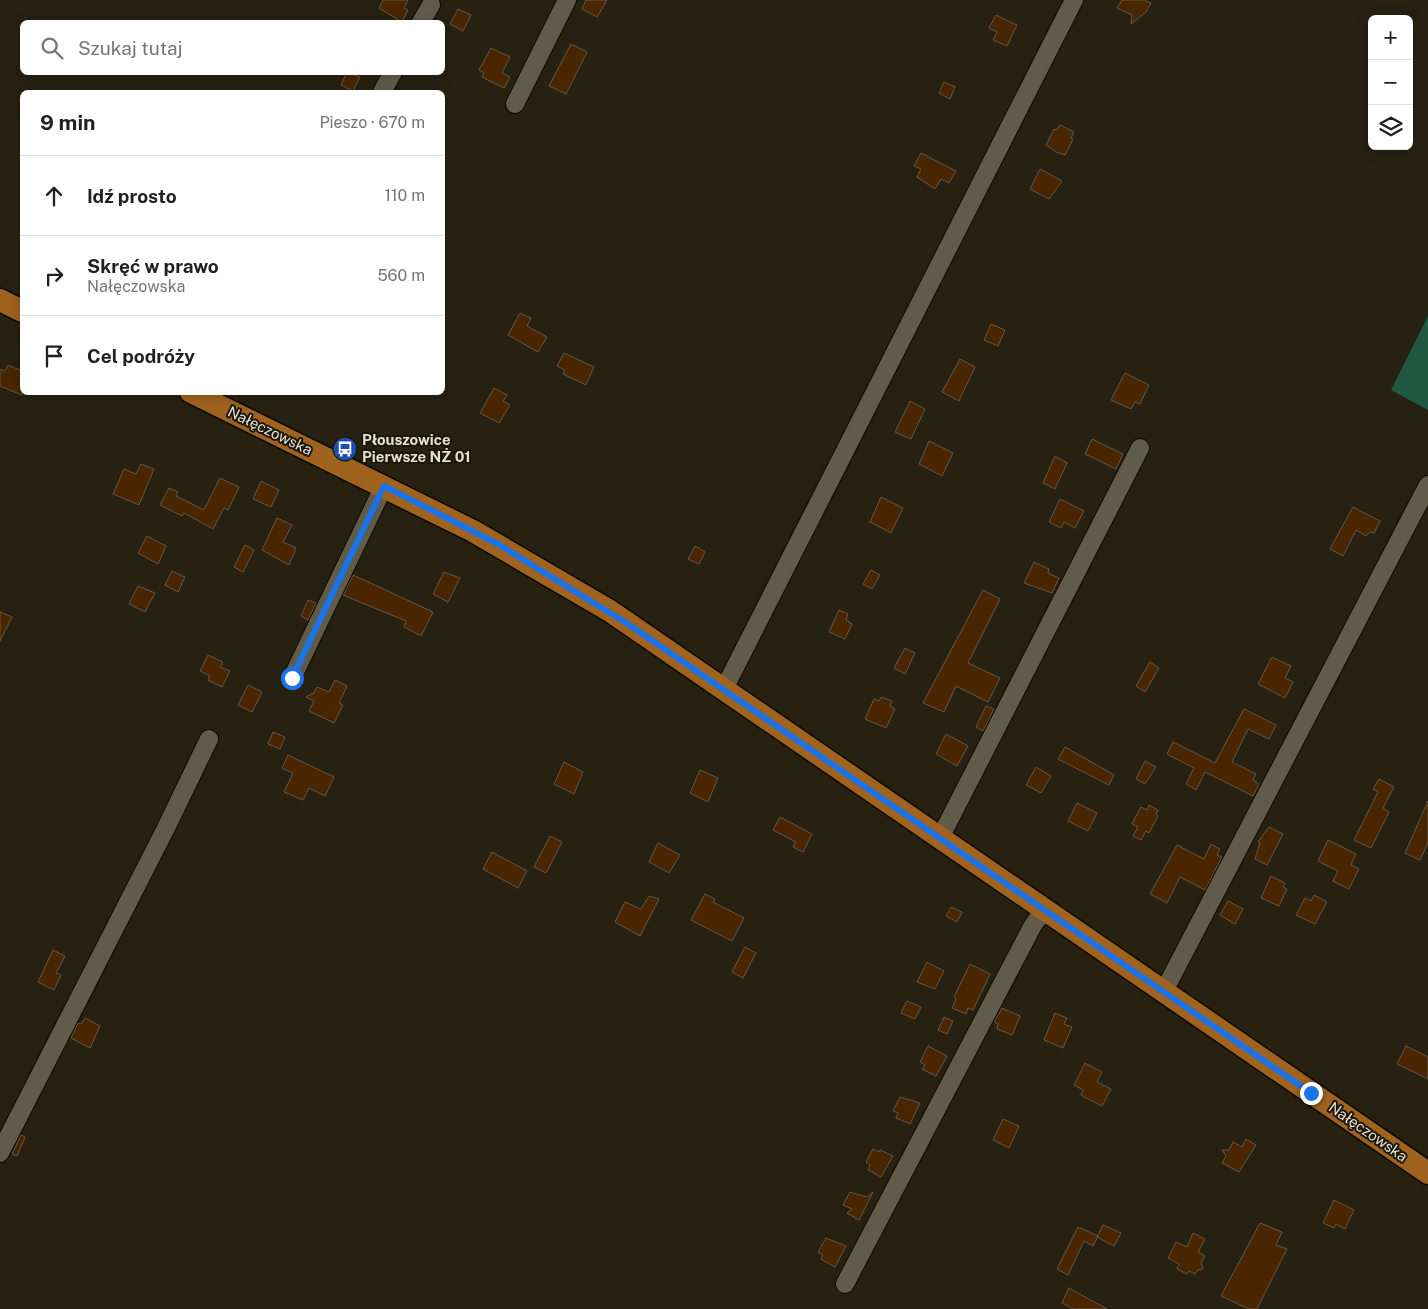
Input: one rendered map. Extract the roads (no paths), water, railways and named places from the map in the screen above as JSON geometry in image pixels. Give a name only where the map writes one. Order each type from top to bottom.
[{"type":"main road","points":[[0,300],[20,310]]},
{"type":"main road","name":"Nałęczowska","points":[[203,395],[220,399],[384,486],[473,530],[549,574],[628,624],[1164,992],[1426,1166]]},
{"type":"street","points":[[515,104],[567,0]]},
{"type":"street","points":[[724,689],[1074,0]]},
{"type":"street","points":[[422,20],[431,5]]},
{"type":"street","points":[[383,90],[392,75]]},
{"type":"street","points":[[940,838],[1140,448]]},
{"type":"street","points":[[1164,992],[1428,485]]},
{"type":"street","points":[[292,678],[384,486]]},
{"type":"street","points":[[0,1153],[166,828],[209,738]]},
{"type":"street","points":[[845,1284],[1032,927],[1044,909]]},
{"type":"place","name":"Płouszowice Pierwsze NŻ 01","points":[[345,449]]}]
